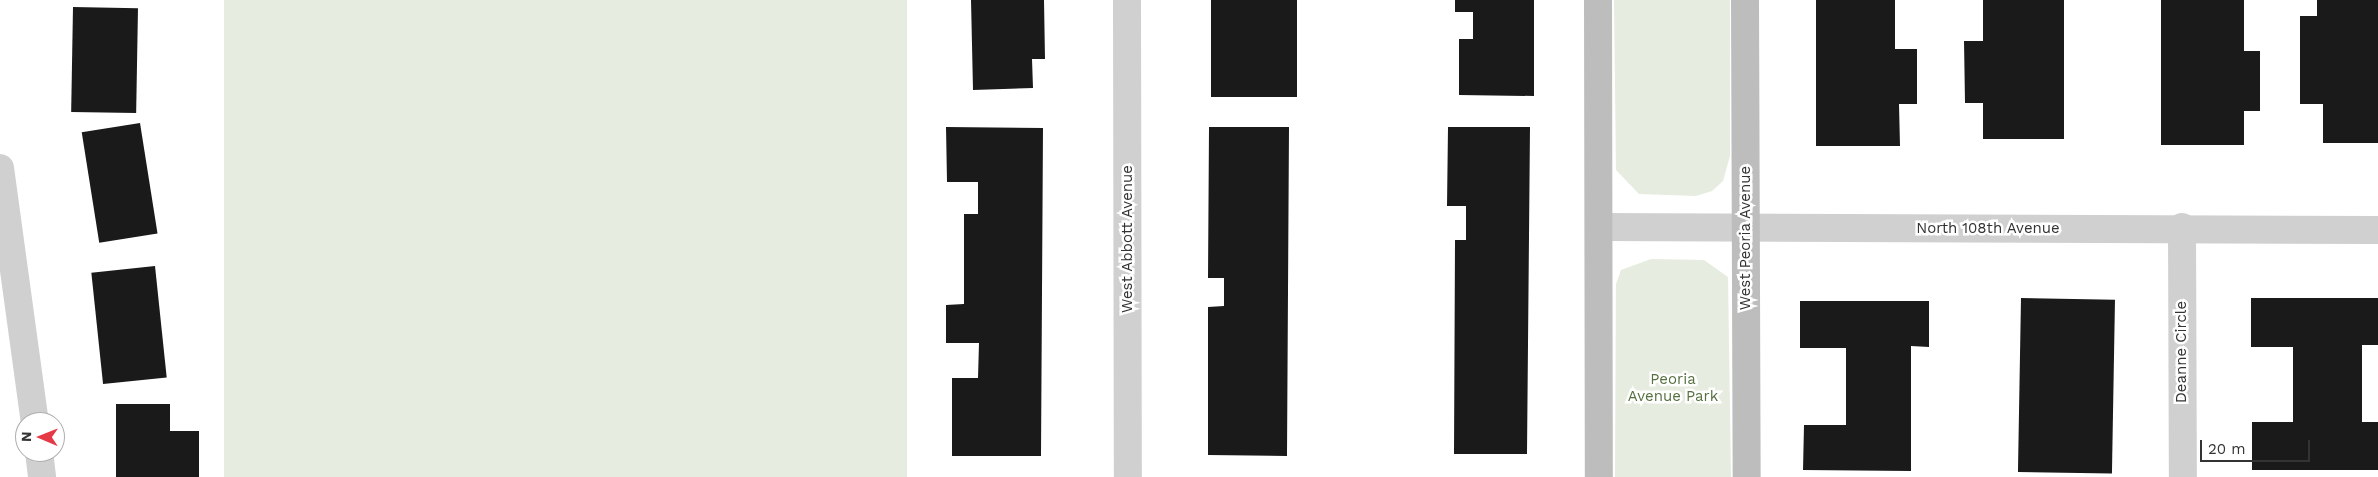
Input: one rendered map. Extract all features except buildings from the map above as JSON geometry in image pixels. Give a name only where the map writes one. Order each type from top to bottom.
[{"type":"street","name":"West Abbott Avenue","points":[[1127,0],[1128,477]]},
{"type":"street","points":[[1598,0],[1599,477]]},
{"type":"street","name":"West Peoria Avenue","points":[[1744,0],[1747,228],[1747,477]]},
{"type":"street","points":[[0,168],[34,412]]},
{"type":"street","name":"North 108th Avenue","points":[[1599,227],[2182,227],[2378,230]]},
{"type":"street","name":"Deanne Circle","points":[[2182,227],[2183,477]]},
{"type":"street","points":[[40,462],[42,477]]},
{"type":"green space","points":[[224,0],[907,0],[907,477],[224,477]]},
{"type":"green space","points":[[1614,0],[1730,0],[1730,156],[1723,181],[1712,191],[1696,196],[1639,194],[1616,170]]},
{"type":"green space","name":"Peoria Avenue Park","points":[[1651,259],[1704,260],[1728,277],[1731,477],[1615,477],[1616,284],[1621,270]]}]
